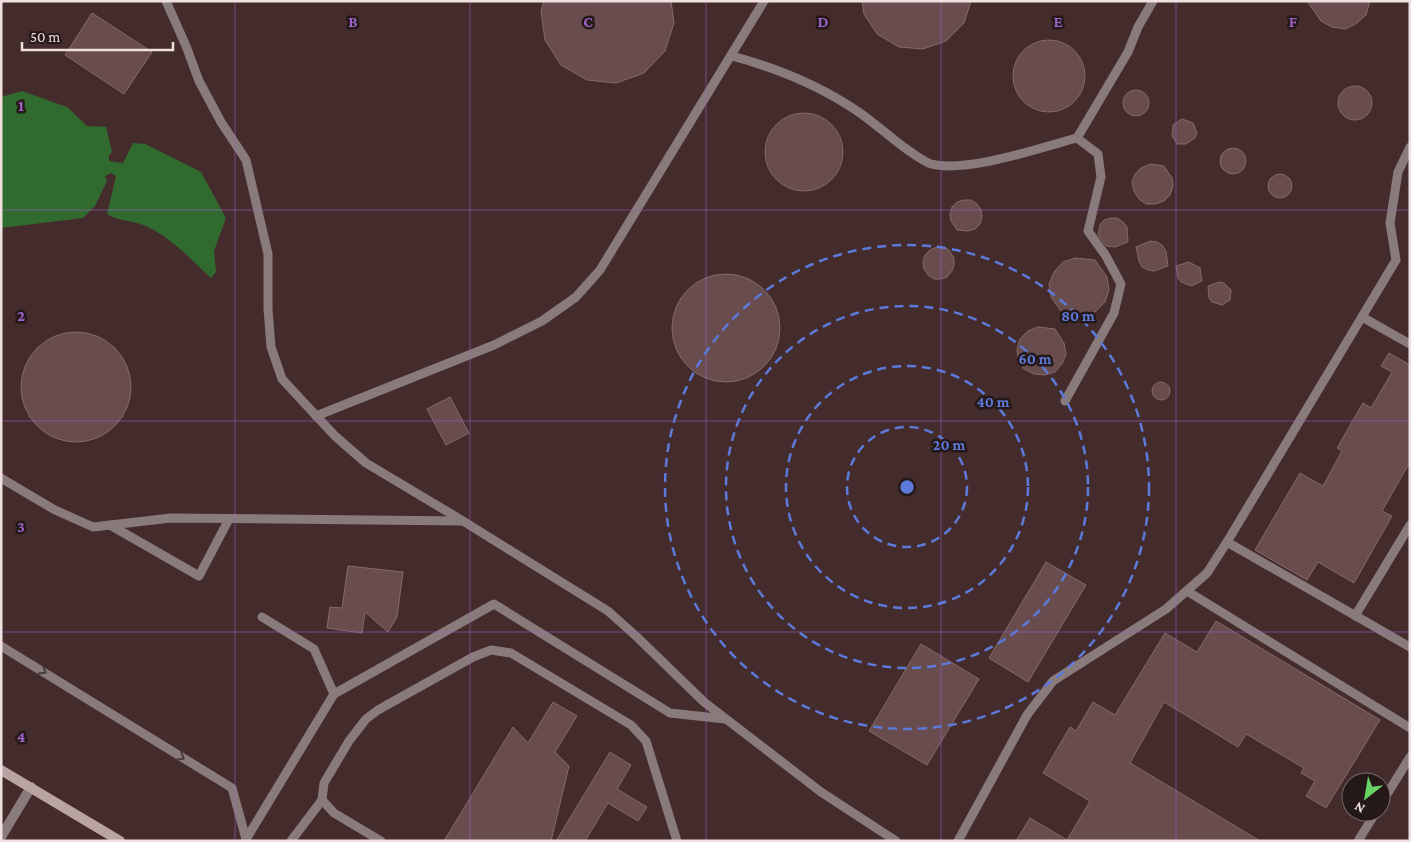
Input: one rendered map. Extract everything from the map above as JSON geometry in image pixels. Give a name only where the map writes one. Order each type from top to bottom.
[{"type":"main road","points":[[1,770],[120,841]]},
{"type":"street","points":[[1,837],[30,787]]},
{"type":"lane","points":[[166,1],[199,81],[221,122],[246,160],[268,254],[268,309],[271,347],[282,379],[335,436],[366,463],[608,611],[704,702],[725,719],[821,792],[896,841]]},
{"type":"lane","points":[[316,416],[494,345],[542,321],[576,297],[600,270],[764,1]]},
{"type":"lane","points":[[732,56],[765,65],[816,87],[860,113],[903,148],[930,164],[953,167],[987,162],[1077,138],[1128,52],[1138,27],[1153,1]]},
{"type":"lane","points":[[1065,401],[1114,314],[1121,284],[1106,256],[1088,231],[1101,177],[1098,154],[1077,138]]},
{"type":"lane","points":[[958,841],[1027,715],[1053,681],[1166,609],[1207,573],[1396,260],[1390,223],[1398,172],[1410,147]]},
{"type":"lane","points":[[1362,317],[1410,344]]},
{"type":"lane","points":[[1,478],[55,510],[93,527],[171,518],[463,521]]},
{"type":"lane","points":[[110,525],[198,576],[229,519]]},
{"type":"lane","points":[[1356,616],[1410,525]]},
{"type":"lane","points":[[1227,542],[1410,647]]},
{"type":"lane","points":[[1187,591],[1410,728]]},
{"type":"lane","points":[[246,840],[334,694],[494,604],[670,713],[725,719]]},
{"type":"lane","points":[[262,617],[314,649],[334,694]]},
{"type":"lane","points":[[1,646],[232,788],[246,840]]},
{"type":"lane","points":[[291,841],[322,800],[324,783],[349,741],[366,719],[378,710],[474,657],[491,650],[511,653],[631,725],[646,741],[677,841]]},
{"type":"lane","points":[[1391,788],[1410,757]]},
{"type":"lane","points":[[322,800],[334,813],[381,841]]},
{"type":"lane","points":[[1358,841],[1370,822]]},
{"type":"shaded area","points":[[22,91],[67,107],[87,126],[106,127],[112,152],[109,155],[109,161],[123,163],[133,143],[145,144],[201,172],[226,218],[214,251],[216,272],[211,278],[181,250],[157,232],[143,225],[107,214],[116,176],[111,173],[105,176],[107,181],[95,206],[83,218],[1,228],[1,97]]},
{"type":"building","points":[[544,1],[671,1],[674,23],[665,51],[644,73],[616,83],[587,80],[561,65],[545,40],[541,11]]},
{"type":"building","points":[[862,1],[971,1],[964,23],[946,41],[923,49],[899,47],[877,34],[864,14]]},
{"type":"building","points":[[1307,1],[1370,1],[1366,15],[1356,24],[1345,29],[1332,27],[1321,21]]},
{"type":"building","points":[[92,13],[152,52],[124,94],[65,55]]},
{"type":"building","points":[[1049,40],[1063,43],[1075,50],[1082,62],[1085,76],[1082,90],[1075,102],[1063,109],[1049,112],[1035,109],[1023,102],[1016,90],[1013,76],[1016,62],[1023,50],[1035,43]]},
{"type":"building","points":[[1355,86],[1367,91],[1372,103],[1367,115],[1355,120],[1343,115],[1338,103],[1343,91]]},
{"type":"building","points":[[1136,90],[1145,94],[1149,103],[1145,112],[1136,116],[1127,112],[1123,103],[1127,94]]},
{"type":"building","points":[[796,113],[812,113],[826,119],[837,130],[843,144],[843,160],[837,174],[826,185],[812,191],[796,191],[782,185],[771,174],[765,160],[765,144],[771,130],[782,119]]},
{"type":"building","points":[[1182,119],[1193,123],[1197,133],[1195,138],[1186,144],[1177,144],[1172,136],[1173,125]]},
{"type":"building","points":[[1233,148],[1242,152],[1246,161],[1242,170],[1233,174],[1224,170],[1220,161],[1224,152]]},
{"type":"building","points":[[1150,164],[1164,166],[1172,178],[1173,186],[1170,195],[1164,201],[1155,204],[1146,204],[1139,199],[1134,191],[1132,182],[1135,174],[1141,168]]},
{"type":"building","points":[[1275,174],[1285,174],[1292,181],[1292,191],[1285,198],[1275,198],[1268,191],[1268,181]]},
{"type":"building","points":[[971,200],[977,204],[981,210],[982,217],[980,224],[975,229],[968,231],[957,230],[951,221],[950,214],[952,207],[957,202]]},
{"type":"building","points":[[1117,218],[1127,227],[1128,242],[1115,247],[1106,246],[1098,235],[1100,225],[1104,220]]},
{"type":"building","points":[[1150,241],[1162,245],[1166,251],[1168,266],[1154,271],[1142,267],[1136,247]]},
{"type":"building","points":[[937,247],[948,249],[954,258],[952,271],[947,277],[941,279],[934,279],[928,275],[924,269],[923,262],[925,255]]},
{"type":"building","points":[[1075,258],[1095,260],[1107,277],[1109,290],[1105,302],[1095,312],[1083,316],[1063,314],[1051,297],[1049,284],[1054,272],[1063,262]]},
{"type":"building","points":[[1189,262],[1200,268],[1202,281],[1191,286],[1181,282],[1178,278],[1176,266]]},
{"type":"building","points":[[726,274],[747,278],[764,290],[776,307],[780,328],[776,349],[764,366],[747,378],[726,382],[705,378],[688,366],[676,349],[672,328],[676,307],[688,290],[705,278]]},
{"type":"building","points":[[1219,282],[1224,283],[1231,290],[1230,300],[1222,305],[1212,302],[1209,298],[1208,286]]},
{"type":"building","points":[[1038,327],[1055,329],[1064,343],[1066,354],[1062,364],[1055,372],[1045,375],[1034,374],[1024,369],[1018,360],[1017,349],[1020,339],[1028,331]]},
{"type":"building","points":[[76,332],[97,336],[115,348],[127,366],[131,387],[127,408],[115,426],[97,438],[76,442],[55,438],[37,426],[25,408],[21,387],[25,366],[37,348],[55,336]]},
{"type":"building","points":[[1389,353],[1410,365],[1410,462],[1382,511],[1392,516],[1354,583],[1318,562],[1307,580],[1255,550],[1300,473],[1323,486],[1342,451],[1337,448],[1363,403],[1371,408],[1392,372],[1381,366]]},
{"type":"building","points":[[1161,382],[1168,384],[1170,391],[1168,398],[1161,400],[1154,398],[1152,391],[1154,384]]},
{"type":"building","points":[[450,397],[469,433],[446,445],[427,409]]},
{"type":"building","points":[[1046,562],[1086,585],[1028,682],[989,658]]},
{"type":"building","points":[[348,566],[403,572],[397,617],[388,632],[365,612],[362,633],[327,628],[330,607],[342,608]]},
{"type":"building","points":[[1216,621],[1380,720],[1348,772],[1341,772],[1341,784],[1326,808],[1306,796],[1315,781],[1301,773],[1304,768],[1246,734],[1238,747],[1164,702],[1130,763],[1260,841],[1016,841],[1030,818],[1067,840],[1090,801],[1043,773],[1070,727],[1076,731],[1093,702],[1115,715],[1165,633],[1197,652]]},
{"type":"building","points":[[921,644],[979,679],[927,765],[869,731]]},
{"type":"building","points":[[553,702],[577,716],[555,752],[569,766],[551,841],[444,841],[513,727],[528,743]]},
{"type":"building","points":[[610,752],[631,765],[617,789],[647,807],[638,821],[608,803],[585,841],[556,841]]}]
